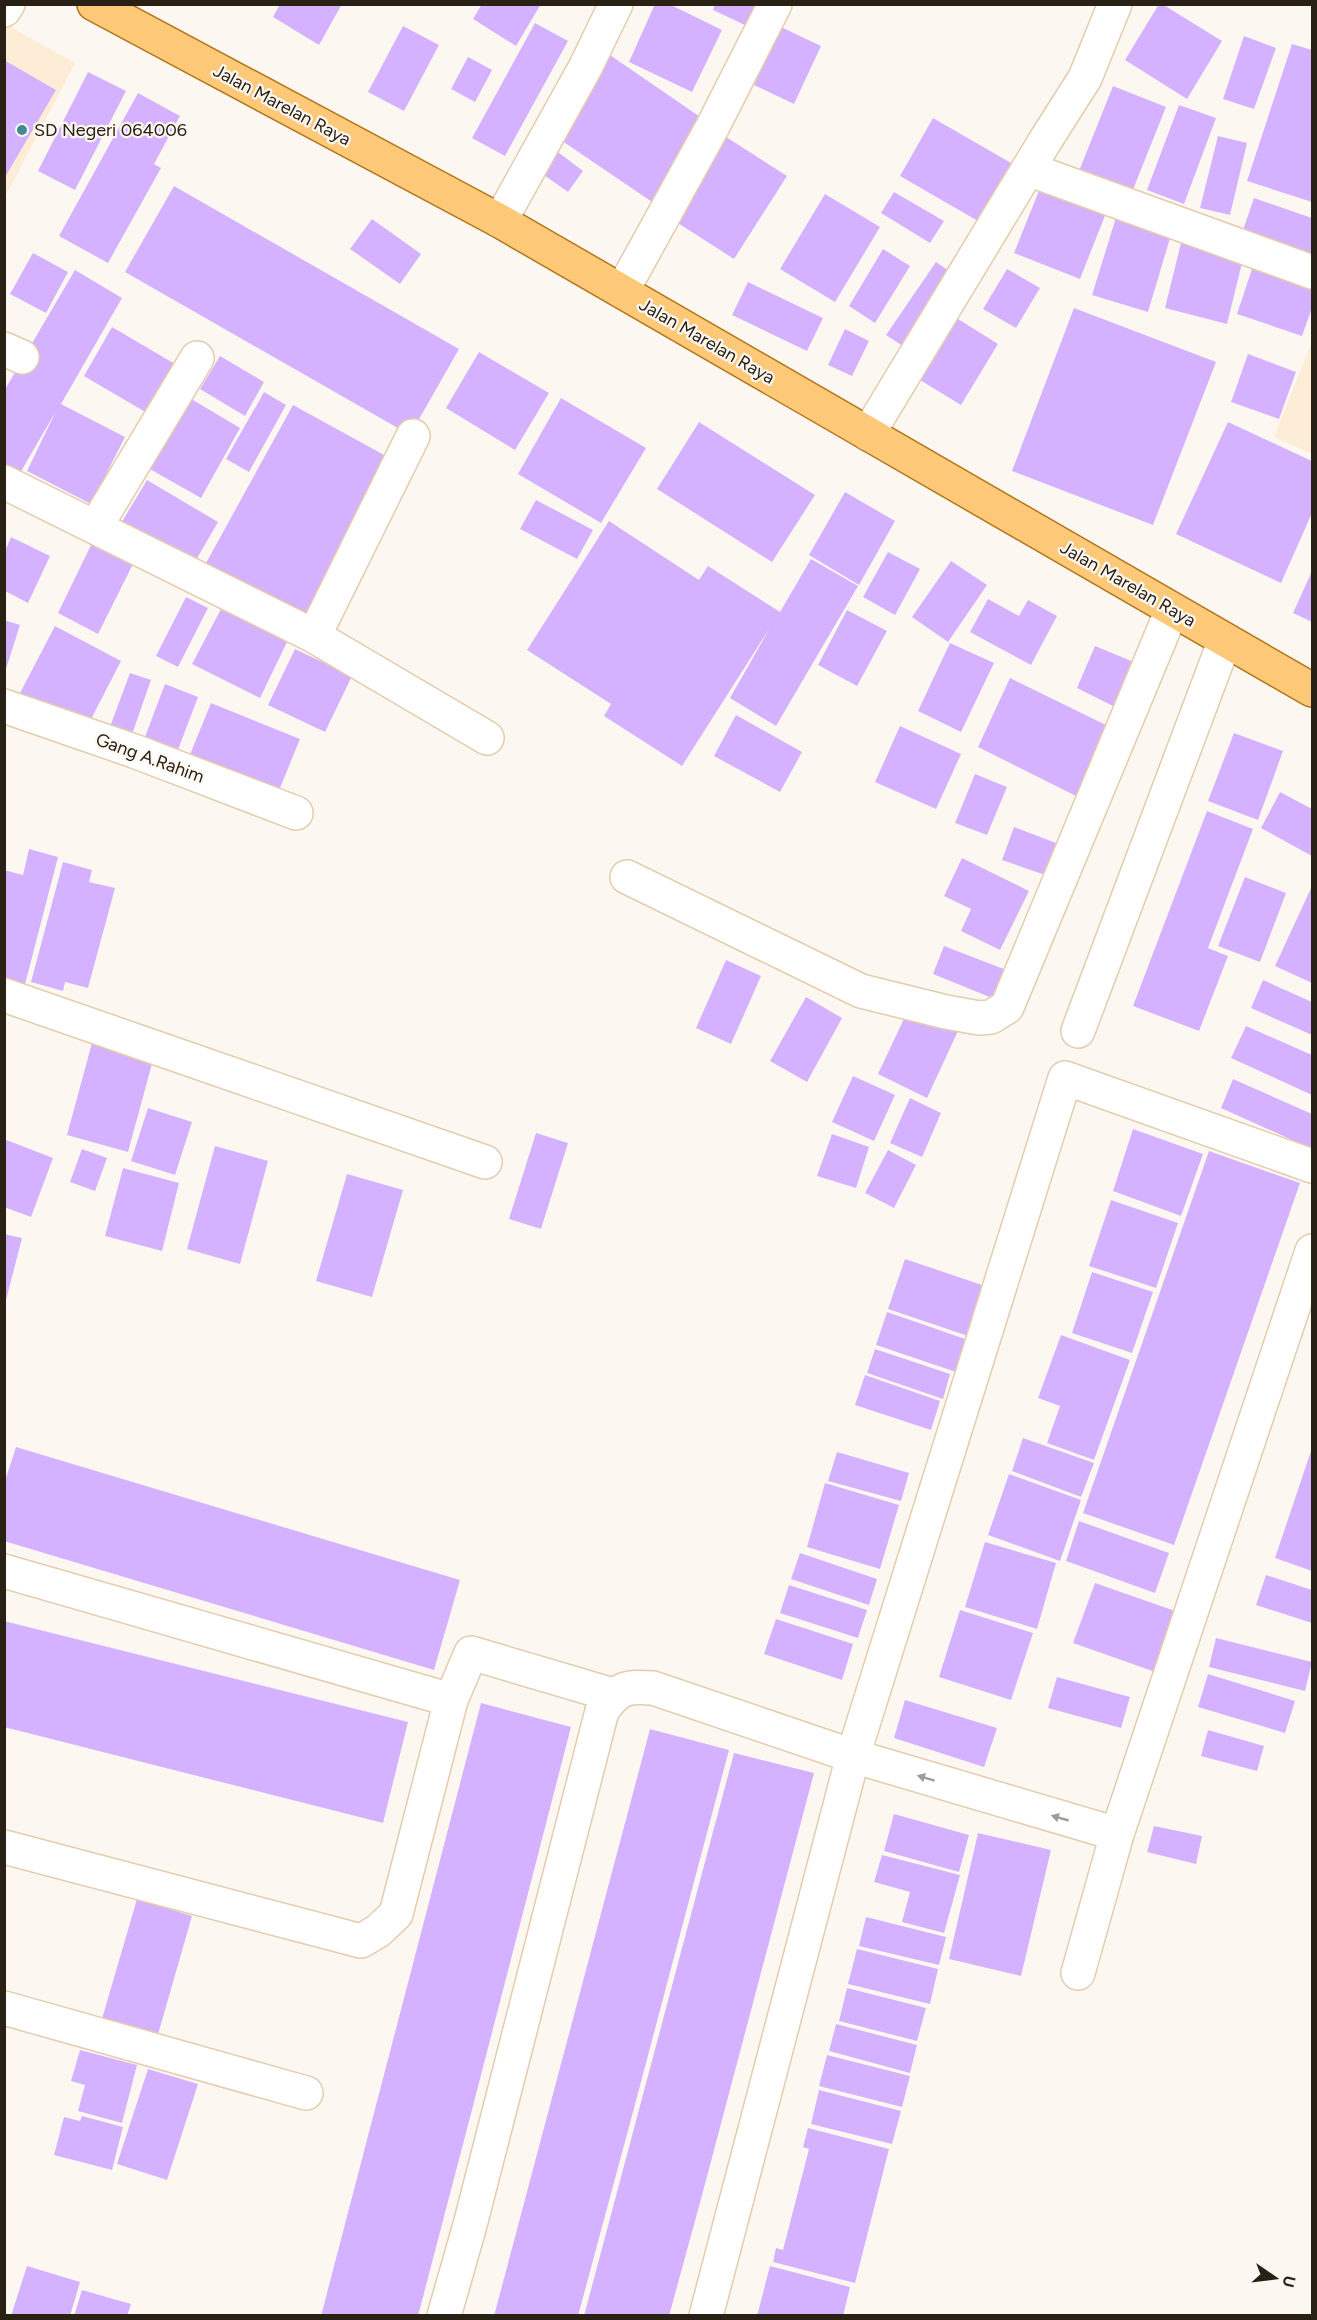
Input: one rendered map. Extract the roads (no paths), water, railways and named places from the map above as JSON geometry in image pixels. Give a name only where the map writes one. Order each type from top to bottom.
[{"type":"main road","name":"Jalan Marelan Raya","points":[[94,4],[500,221],[1312,690]]},
{"type":"street","points":[[4,10],[8,4]]},
{"type":"street","points":[[500,221],[585,68],[616,4]]},
{"type":"street","points":[[622,291],[713,126],[775,4]]},
{"type":"street","points":[[868,434],[1085,78],[1115,4]]},
{"type":"street","points":[[1028,169],[1312,272]]},
{"type":"street","points":[[96,526],[197,358]]},
{"type":"street","points":[[314,636],[413,436]]},
{"type":"street","points":[[4,482],[314,636],[487,738]]},
{"type":"street","points":[[627,877],[861,991],[946,1012],[979,1018],[991,1017],[1007,1007],[1172,610]]},
{"type":"street","points":[[1078,1031],[1225,640]]},
{"type":"street","name":"Gang A.Rahim","points":[[4,706],[134,751],[296,813]]},
{"type":"street","points":[[4,995],[299,1095],[485,1162]]},
{"type":"street","points":[[706,2316],[854,1756],[1065,1078],[1312,1166]]},
{"type":"street","points":[[1078,1973],[1116,1834],[1312,1251]]},
{"type":"street","points":[[4,1571],[451,1700]]},
{"type":"street","points":[[4,1847],[361,1941],[378,1931],[396,1914],[451,1700],[471,1653],[613,1695]]},
{"type":"street","points":[[444,2316],[473,2213],[602,1711],[613,1695],[624,1689],[653,1688],[854,1756],[1116,1834]]},
{"type":"street","points":[[4,2008],[306,2094]]},
{"type":"place","name":"SD Negeri 064006","points":[[22,130]]}]
